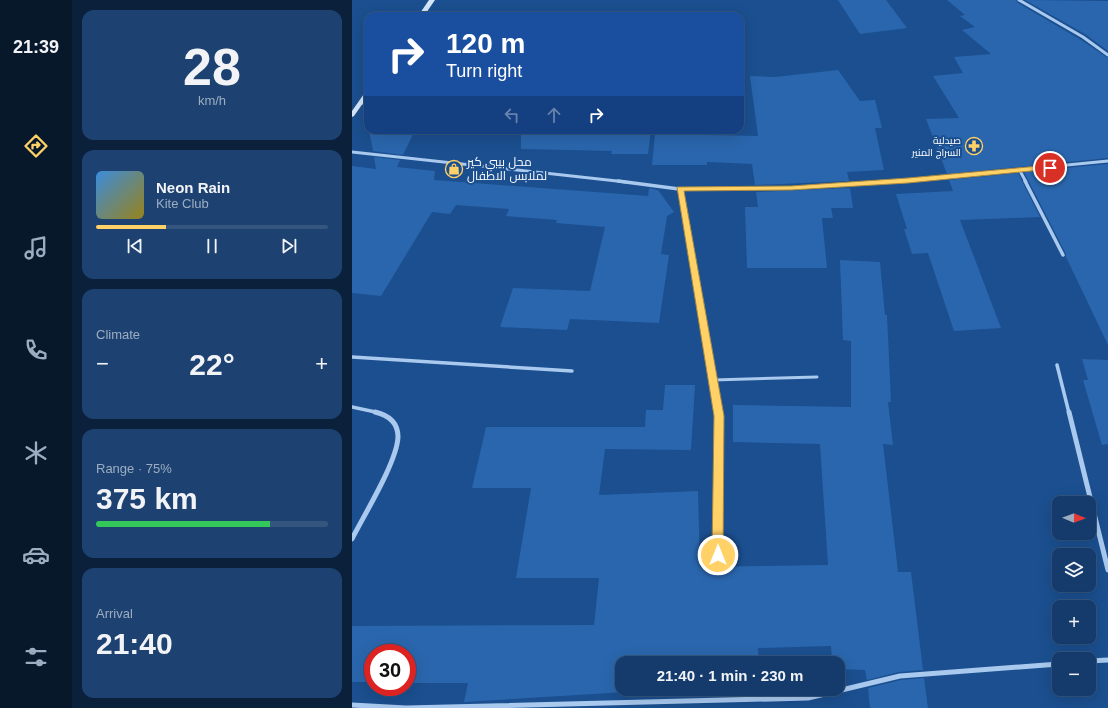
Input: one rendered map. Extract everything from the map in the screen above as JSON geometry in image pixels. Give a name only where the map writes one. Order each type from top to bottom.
[{"type":"street","points":[[424,12],[432,0]]},
{"type":"street","points":[[1019,0],[1083,37],[1108,55]]},
{"type":"street","points":[[352,115],[364,98]]},
{"type":"street","points":[[352,152],[619,181],[679,189],[791,188],[908,181],[1108,161]]},
{"type":"street","points":[[1020,171],[1063,255]]},
{"type":"street","points":[[679,189],[719,416],[718,555]]},
{"type":"street","points":[[352,357],[409,362],[572,371]]},
{"type":"street","points":[[1057,365],[1108,570]]},
{"type":"street","points":[[352,408],[386,416],[395,425],[398,437],[391,464],[352,539]]},
{"type":"street","points":[[1096,661],[1108,660]]},
{"type":"street","points":[[352,705],[406,708],[808,698],[900,676],[1052,665]]},
{"type":"lane","points":[[713,380],[817,377]]},
{"type":"building","points":[[838,0],[886,0],[907,28],[860,34]]},
{"type":"building","points":[[947,0],[1016,0],[1018,3],[1081,40],[1108,58],[1108,158],[947,174],[926,119],[959,118],[933,76],[963,73],[954,57],[991,54],[962,30],[975,27],[960,16],[965,15]]},
{"type":"building","points":[[1025,0],[1108,1],[1108,51],[1085,34]]},
{"type":"building","points":[[838,70],[860,101],[875,100],[882,128],[875,128],[884,170],[847,172],[849,181],[755,185],[752,164],[707,162],[707,165],[652,165],[655,134],[758,136],[750,76],[775,77]]},
{"type":"building","points":[[370,134],[413,134],[403,155],[373,151]]},
{"type":"building","points":[[521,134],[650,134],[648,154],[611,154],[612,151],[521,149]]},
{"type":"building","points":[[374,157],[400,160],[397,167],[435,171],[434,180],[648,196],[649,188],[658,190],[674,212],[667,216],[661,254],[669,255],[659,323],[570,319],[567,330],[500,327],[513,288],[590,291],[605,227],[556,223],[557,220],[506,216],[509,209],[456,205],[450,214],[432,212],[381,296],[352,293],[352,166],[376,169]]},
{"type":"building","points":[[1108,164],[1108,345],[1066,257],[1066,254],[1024,172]]},
{"type":"building","points":[[1018,173],[1040,217],[960,220],[1001,328],[954,331],[928,253],[912,254],[904,229],[907,229],[896,194],[953,191],[949,180]]},
{"type":"building","points":[[850,188],[853,208],[831,208],[833,218],[822,218],[827,268],[747,268],[745,207],[758,207],[756,192]]},
{"type":"building","points":[[840,260],[880,262],[885,315],[887,315],[891,402],[888,402],[893,445],[883,444],[898,572],[911,572],[923,670],[899,672],[867,680],[865,670],[845,669],[845,656],[832,656],[831,646],[758,648],[759,656],[615,656],[615,693],[464,702],[468,683],[416,683],[416,644],[364,644],[364,682],[352,682],[352,626],[594,625],[599,578],[516,578],[531,488],[472,488],[486,427],[645,427],[646,410],[663,410],[665,385],[695,385],[691,450],[605,449],[599,495],[698,491],[700,567],[828,565],[820,444],[733,442],[733,405],[851,407],[851,341],[843,340]]},
{"type":"building","points":[[1082,359],[1108,360],[1108,444],[1102,445],[1083,380],[1088,380]]},
{"type":"building","points":[[924,678],[928,708],[870,708],[868,688],[901,680]]},
{"type":"place","name":"صيدلية السراج المنير","points":[[974,146]]},
{"type":"place","name":"محل بيبي كير لملابس الاطفال","points":[[454,169]]},
{"type":"route","points":[[718,555],[719,416],[679,189],[740,190],[791,188],[908,181],[1050,168]]}]
